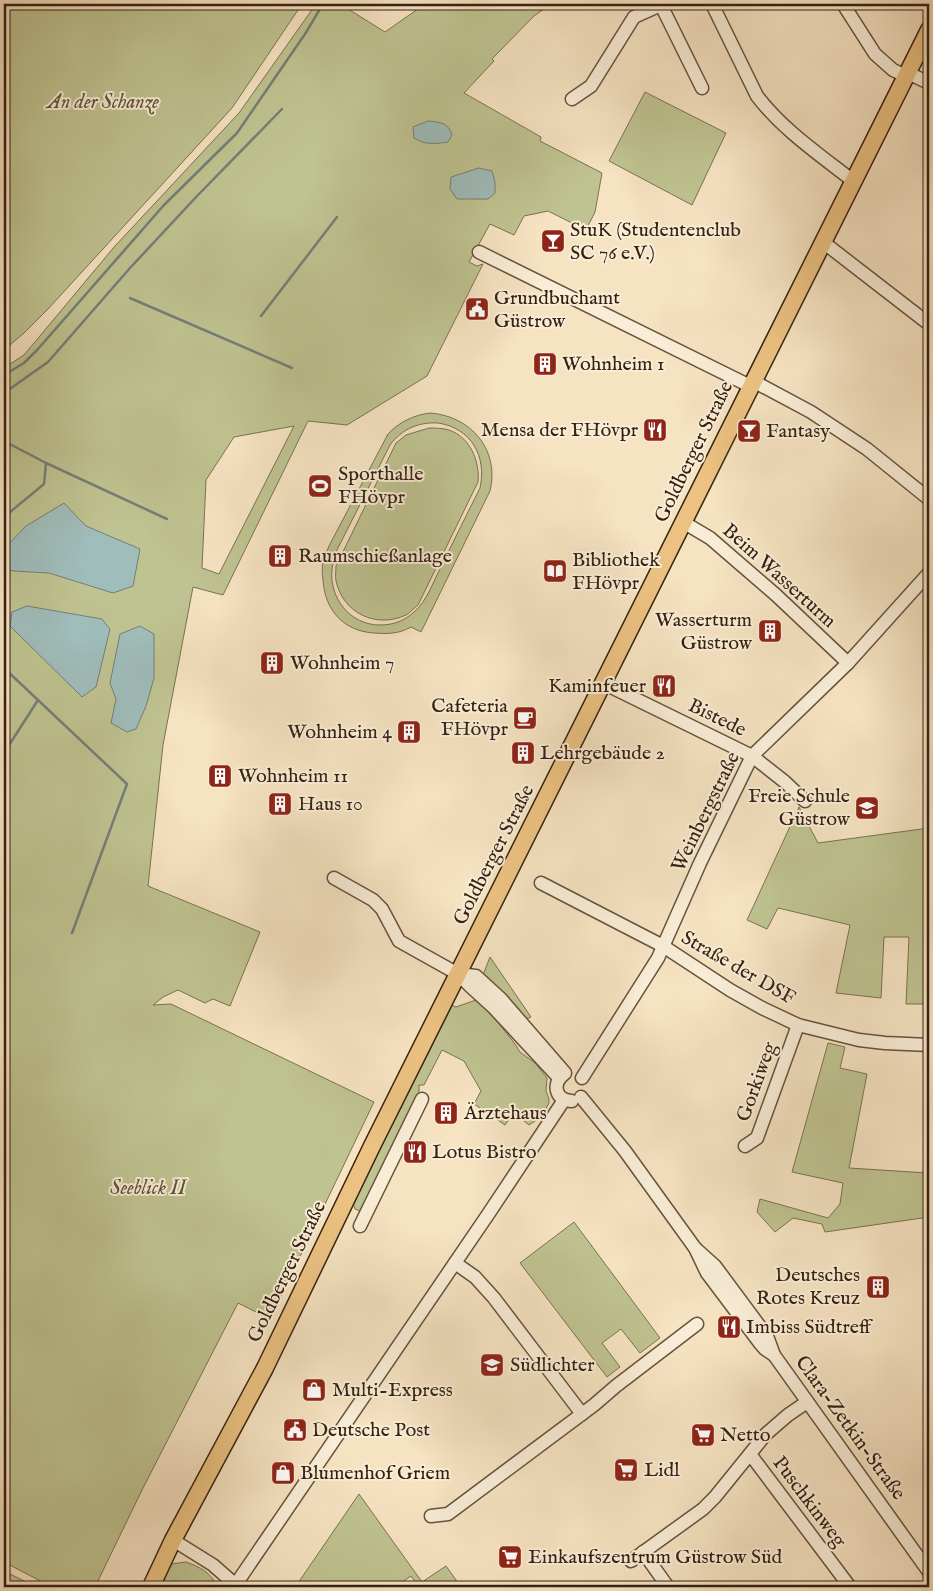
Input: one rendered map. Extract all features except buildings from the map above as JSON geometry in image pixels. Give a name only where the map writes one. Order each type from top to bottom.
[{"type":"main road","name":"Goldberger Straße","points":[[151,1587],[173,1540],[269,1359],[372,1146],[929,30]]},
{"type":"street","points":[[712,4],[757,96],[766,108],[795,136],[853,181]]},
{"type":"street","points":[[842,4],[875,54],[894,70],[929,83]]},
{"type":"street","points":[[572,99],[591,86],[634,17],[656,6],[702,88]]},
{"type":"street","points":[[822,242],[929,324]]},
{"type":"street","points":[[479,252],[812,412],[867,449],[929,499]]},
{"type":"street","name":"Beim Wasserturm","points":[[683,522],[710,538],[848,663]]},
{"type":"street","name":"Weinbergstraße","points":[[582,1078],[645,979],[663,946],[752,756],[848,663],[929,573]]},
{"type":"street","name":"Bistede","points":[[603,683],[752,756],[785,782],[805,802]]},
{"type":"street","points":[[334,878],[373,900],[382,909],[399,941],[458,974],[562,1076]]},
{"type":"street","name":"Straße der DSF","points":[[540,883],[663,946],[730,990],[798,1025],[858,1040],[929,1045]]},
{"type":"street","name":"Gorkiweg","points":[[745,1146],[757,1138],[798,1025]]},
{"type":"street","points":[[575,1073],[582,1078],[585,1087],[581,1097],[575,1101],[564,1100],[556,1091],[562,1076],[575,1073]]},
{"type":"street","name":"Clara-Zetkin-Straße","points":[[581,1097],[625,1150],[695,1248],[707,1272],[765,1349],[774,1355],[929,1572]]},
{"type":"street","points":[[360,1226],[422,1099]]},
{"type":"street","points":[[173,1540],[213,1565],[236,1586],[251,1560],[455,1263],[564,1100]]},
{"type":"street","points":[[455,1263],[475,1277],[494,1298],[582,1414]]},
{"type":"street","points":[[431,1516],[448,1514],[582,1414],[697,1324]]},
{"type":"street","name":"Puschkinweg","points":[[807,1402],[766,1434],[750,1454],[850,1587]]},
{"type":"street","points":[[631,1561],[703,1508],[715,1497],[750,1454]]},
{"type":"street","points":[[643,1552],[668,1587]]},
{"type":"green space","name":"An der Schanze","points":[[4,4],[302,4],[232,108],[48,309],[4,350]]},
{"type":"green space","name":"Seeblick II","points":[[316,4],[340,4],[385,32],[425,4],[551,4],[534,16],[492,59],[494,61],[464,93],[541,137],[540,141],[602,173],[595,212],[586,230],[548,211],[524,216],[514,235],[490,224],[469,262],[477,266],[483,264],[427,376],[347,425],[308,421],[223,595],[193,587],[163,745],[148,886],[260,932],[230,1006],[213,999],[205,1003],[178,990],[163,997],[153,1005],[171,1004],[374,1102],[270,1319],[238,1303],[143,1488],[95,1587],[52,1587],[4,1562],[4,368],[24,355],[115,246],[239,113]],"holes":[[[294,426],[219,574],[202,568],[206,480],[234,437]]]},
{"type":"green space","points":[[645,92],[726,133],[692,205],[609,161]]},
{"type":"green space","points":[[430,413],[445,416],[458,421],[470,428],[479,438],[491,462],[490,491],[421,632],[411,627],[393,633],[363,631],[353,628],[338,617],[327,601],[322,573],[323,561],[388,434],[402,423]],"holes":[[[438,423],[450,426],[468,437],[474,445],[481,465],[480,488],[419,608],[406,618],[389,624],[369,624],[359,620],[344,608],[334,590],[332,569],[337,550],[390,445],[395,439],[417,425]]]},
{"type":"green space","points":[[429,428],[449,430],[463,438],[475,458],[478,482],[418,605],[408,614],[395,619],[373,619],[353,610],[346,602],[336,581],[336,566],[396,443],[406,435]]},
{"type":"green space","points":[[799,807],[818,843],[929,828],[929,1004],[906,1004],[909,937],[884,937],[881,998],[836,993],[850,925],[778,908],[767,929],[747,920]]},
{"type":"green space","points":[[490,957],[531,1017],[524,1020],[514,1005],[483,975]]},
{"type":"green space","points":[[476,1000],[496,1020],[520,1052],[535,1063],[547,1078],[546,1091],[549,1103],[541,1117],[529,1125],[524,1121],[527,1115],[517,1108],[505,1125],[474,1104],[481,1091],[464,1061],[442,1050],[424,1085],[419,1085],[419,1096],[364,1208],[360,1211],[355,1209],[353,1203],[449,1004],[456,1007]]},
{"type":"green space","points":[[828,1043],[845,1047],[840,1068],[867,1074],[849,1168],[928,1173],[929,1217],[825,1232],[822,1224],[793,1218],[775,1232],[757,1212],[760,1199],[828,1218],[840,1204],[843,1183],[792,1172]]},
{"type":"green space","points":[[574,1222],[660,1338],[640,1353],[621,1329],[602,1343],[620,1367],[607,1377],[520,1263]]},
{"type":"green space","points":[[359,1494],[422,1582],[446,1566],[461,1587],[419,1587],[411,1576],[395,1587],[301,1587],[298,1583]]},
{"type":"green space","points":[[186,1562],[205,1571],[217,1587],[185,1586],[185,1582],[174,1581],[171,1587],[160,1587],[171,1564]]},
{"type":"green space","points":[[4,1571],[36,1587],[4,1587]]},
{"type":"water","points":[[428,121],[440,123],[449,128],[452,135],[448,142],[430,143],[414,138],[413,127]]},
{"type":"water","points":[[479,168],[492,171],[495,193],[488,199],[457,199],[450,189],[451,177]]},
{"type":"water","points":[[64,503],[86,526],[140,549],[133,586],[113,593],[49,573],[4,569],[4,549],[26,526]]},
{"type":"water","points":[[27,606],[102,619],[110,629],[96,687],[82,697],[10,626],[12,612]]},
{"type":"water","points":[[140,626],[154,634],[154,678],[146,706],[136,729],[127,732],[111,723],[116,699],[110,683],[120,634]]},
{"type":"waterway","points":[[4,375],[24,363],[38,349],[164,205],[237,133],[305,34],[323,4]]},
{"type":"waterway","points":[[4,393],[48,362],[130,268],[282,109]]},
{"type":"waterway","points":[[261,316],[337,217]]},
{"type":"waterway","points":[[130,298],[292,368]]},
{"type":"waterway","points":[[4,441],[46,463],[167,519]]},
{"type":"waterway","points":[[4,517],[44,484],[46,463]]},
{"type":"waterway","points":[[4,668],[127,784],[72,933]]},
{"type":"waterway","points":[[4,753],[38,700]]},
{"type":"place","name":"StuK (Studentenclub SC 76 e.V.)","points":[[553,241]]},
{"type":"place","name":"Grundbuchamt Güstrow","points":[[477,309]]},
{"type":"place","name":"Wohnheim 1","points":[[545,364]]},
{"type":"place","name":"Mensa der FHövpr","points":[[655,430]]},
{"type":"place","name":"Fantasy","points":[[749,431]]},
{"type":"place","name":"Sporthalle FHövpr","points":[[320,486]]},
{"type":"place","name":"Raumschießanlage","points":[[280,556]]},
{"type":"place","name":"Bibliothek FHövpr","points":[[555,571]]},
{"type":"place","name":"Wasserturm Güstrow","points":[[770,631]]},
{"type":"place","name":"Wohnheim 7","points":[[272,663]]},
{"type":"place","name":"Kaminfeuer","points":[[664,686]]},
{"type":"place","name":"Cafeteria FHövpr","points":[[525,718]]},
{"type":"place","name":"Wohnheim 4","points":[[409,732]]},
{"type":"place","name":"Lehrgebäude 2","points":[[523,753]]},
{"type":"place","name":"Wohnheim 11","points":[[220,776]]},
{"type":"place","name":"Haus 10","points":[[280,804]]},
{"type":"place","name":"Freie Schule Güstrow","points":[[867,808]]},
{"type":"place","name":"Ärztehaus","points":[[446,1113]]},
{"type":"place","name":"Lotus Bistro","points":[[415,1152]]},
{"type":"place","name":"Deutsches Rotes Kreuz","points":[[878,1287]]},
{"type":"place","name":"Imbiss Südtreff","points":[[729,1327]]},
{"type":"place","name":"Südlichter","points":[[492,1365]]},
{"type":"place","name":"Multi-Express","points":[[314,1390]]},
{"type":"place","name":"Deutsche Post","points":[[295,1430]]},
{"type":"place","name":"Netto","points":[[703,1435]]},
{"type":"place","name":"Lidl","points":[[626,1470]]},
{"type":"place","name":"Blumenhof Griem","points":[[283,1473]]},
{"type":"place","name":"Einkaufszentrum Güstrow Süd","points":[[510,1557]]}]
